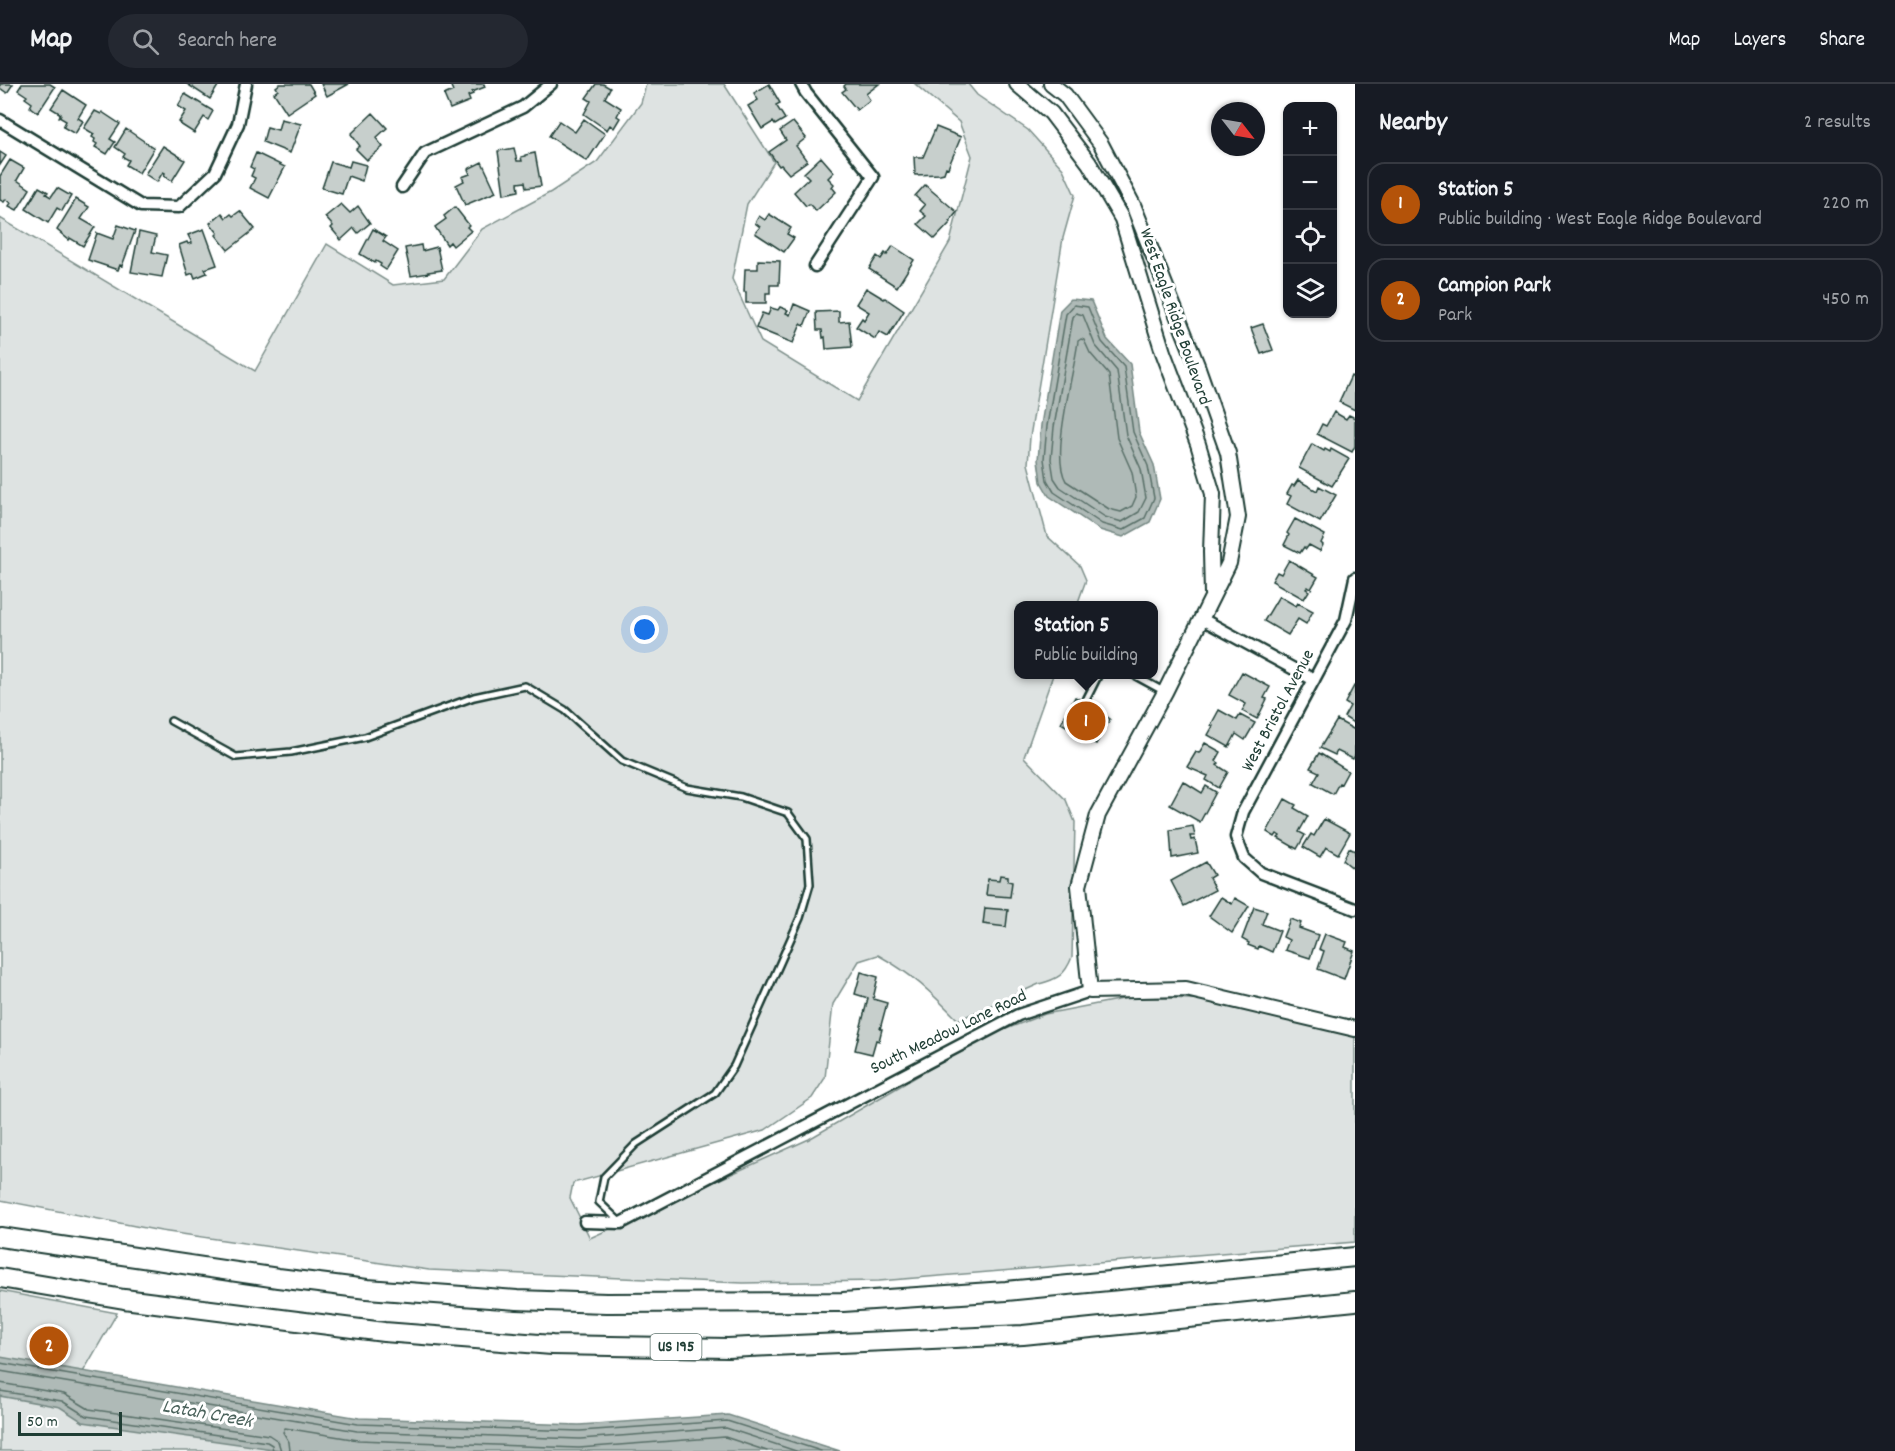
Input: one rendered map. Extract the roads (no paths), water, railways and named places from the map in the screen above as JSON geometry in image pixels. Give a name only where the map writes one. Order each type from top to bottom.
[{"type":"highway","points":[[0,1237],[367,1289],[517,1300],[606,1303],[843,1302],[1006,1291],[1355,1257]]},
{"type":"highway","name":"US 195","points":[[0,1278],[124,1299],[384,1332],[552,1345],[716,1348],[1023,1335],[1355,1301]]},
{"type":"street","points":[[0,120],[141,206],[179,207],[214,173],[238,124],[246,84]]},
{"type":"street","points":[[402,187],[425,153],[523,107],[551,84]]},
{"type":"street","points":[[801,84],[873,177],[815,266]]},
{"type":"street","name":"West Eagle Ridge Boulevard","points":[[1017,84],[1052,114],[1089,163],[1122,219],[1163,352],[1198,444],[1213,494],[1210,552],[1212,595]]},
{"type":"street","name":"West Eagle Ridge Boulevard","points":[[1051,84],[1065,95],[1101,144],[1134,207],[1197,364],[1228,453],[1238,517],[1229,563],[1165,692],[1098,815],[1079,886],[1090,992]]},
{"type":"street","name":"West Bristol Avenue","points":[[1355,578],[1346,620],[1243,812],[1236,837],[1244,858],[1261,873],[1355,909]]},
{"type":"street","points":[[1202,619],[1314,680]]},
{"type":"street","name":"South Meadow Lane Road","points":[[585,1222],[621,1223],[1017,1015],[1090,992],[1186,989],[1355,1029]]},
{"type":"lane","points":[[1085,702],[1097,679]]},
{"type":"lane","points":[[1140,679],[1165,692]]},
{"type":"lane","points":[[171,721],[236,757],[280,753],[365,737],[474,697],[525,686],[565,711],[622,761],[687,788],[741,797],[788,813],[807,839],[810,884],[800,918],[734,1066],[716,1094],[636,1144],[604,1177],[599,1202],[621,1223]]},
{"type":"water","points":[[1071,299],[1091,301],[1107,339],[1130,364],[1139,432],[1154,465],[1160,499],[1150,522],[1123,537],[1100,530],[1049,496],[1041,482],[1038,460],[1041,425],[1060,310]]},
{"type":"water","name":"Latah Creek","points":[[0,1357],[359,1418],[579,1425],[728,1415],[840,1451],[287,1451],[83,1422],[60,1407],[0,1396]]},
{"type":"place","name":"Station 5","points":[[1086,721]]},
{"type":"place","name":"Campion Park","points":[[49,1346]]}]
